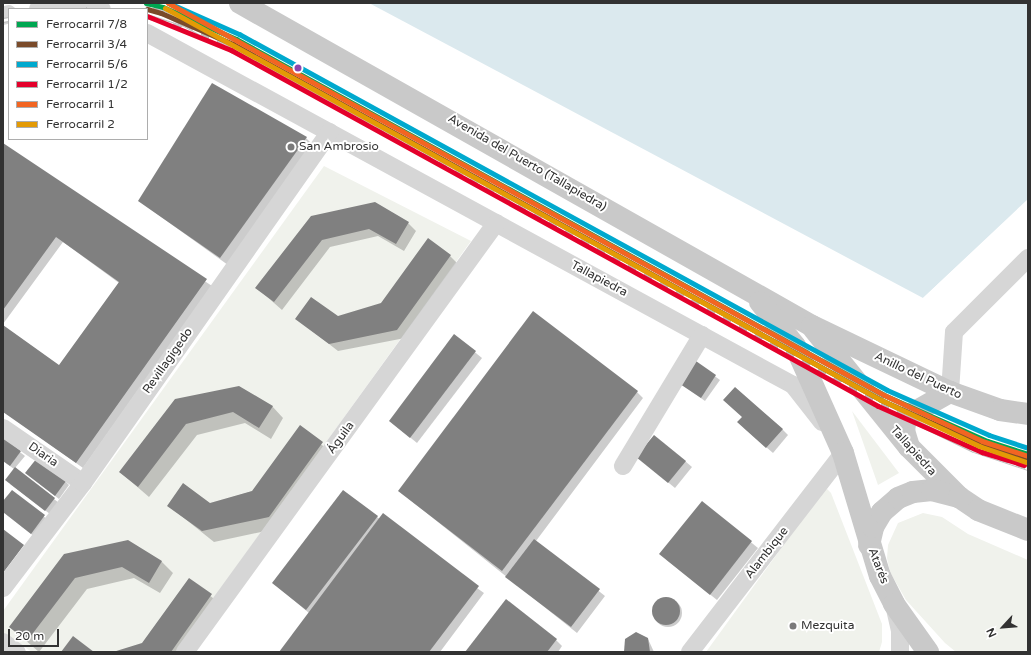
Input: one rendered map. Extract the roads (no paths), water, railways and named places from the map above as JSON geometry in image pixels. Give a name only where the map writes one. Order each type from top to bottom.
[{"type":"main road","name":"Avenida del Puerto (Tallapiedra)","points":[[240,3],[812,326]]},
{"type":"main road","name":"Tallapiedra","points":[[752,292],[796,348],[843,453],[868,545]]},
{"type":"main road","name":"Tallapiedra","points":[[812,326],[909,447],[959,497]]},
{"type":"main road","name":"Anillo del Puerto","points":[[812,326],[950,392],[1000,410],[1028,414]]},
{"type":"main road","points":[[909,447],[904,431],[906,417],[950,392]]},
{"type":"main road","name":"Atarés","points":[[928,652],[894,604],[880,576],[868,545],[873,527],[882,512],[898,498],[913,492],[932,490],[959,497],[978,510],[1028,530]]},
{"type":"street","points":[[44,8],[62,5],[92,8]]},
{"type":"street","name":"Tallapiedra","points":[[148,34],[793,385],[810,404],[843,453]]},
{"type":"street","name":"Revillagigedo","points":[[3,588],[83,483],[330,132]]},
{"type":"street","name":"Águila","points":[[186,652],[496,223]]},
{"type":"street","points":[[950,392],[954,332],[1028,258]]},
{"type":"street","points":[[623,466],[702,335]]},
{"type":"street","name":"Diaria","points":[[3,428],[83,483]]},
{"type":"street","name":"Alambique","points":[[690,652],[843,453]]},
{"type":"street","points":[[894,604],[900,631],[900,652]]},
{"type":"street","points":[[3,642],[17,652]]},
{"type":"railway","points":[[146,3],[906,417],[974,450],[1028,468]]},
{"type":"railway","points":[[148,16],[183,28]]},
{"type":"railway","points":[[3,20],[8,19]]},
{"type":"rail line","name":"7/8","points":[[146,3],[163,7],[236,39],[884,395],[987,441],[1028,454]]},
{"type":"rail line","name":"1","points":[[168,3],[884,395],[982,441],[1028,456]]},
{"type":"rail line","name":"5/6","points":[[169,3],[239,34],[887,390],[989,435],[1028,448]]},
{"type":"rail line","name":"2","points":[[165,8],[881,400],[979,446],[1026,462]]},
{"type":"rail line","name":"3/4","points":[[148,9],[161,13],[233,44],[881,400],[985,446],[1026,460]]},
{"type":"rail line","name":"1/2","points":[[148,16],[231,50],[878,406],[982,452],[1024,465]]},
{"type":"place","name":"San Ambrosio","points":[[291,147]]},
{"type":"place","name":"Mezquita","points":[[793,626]]}]
